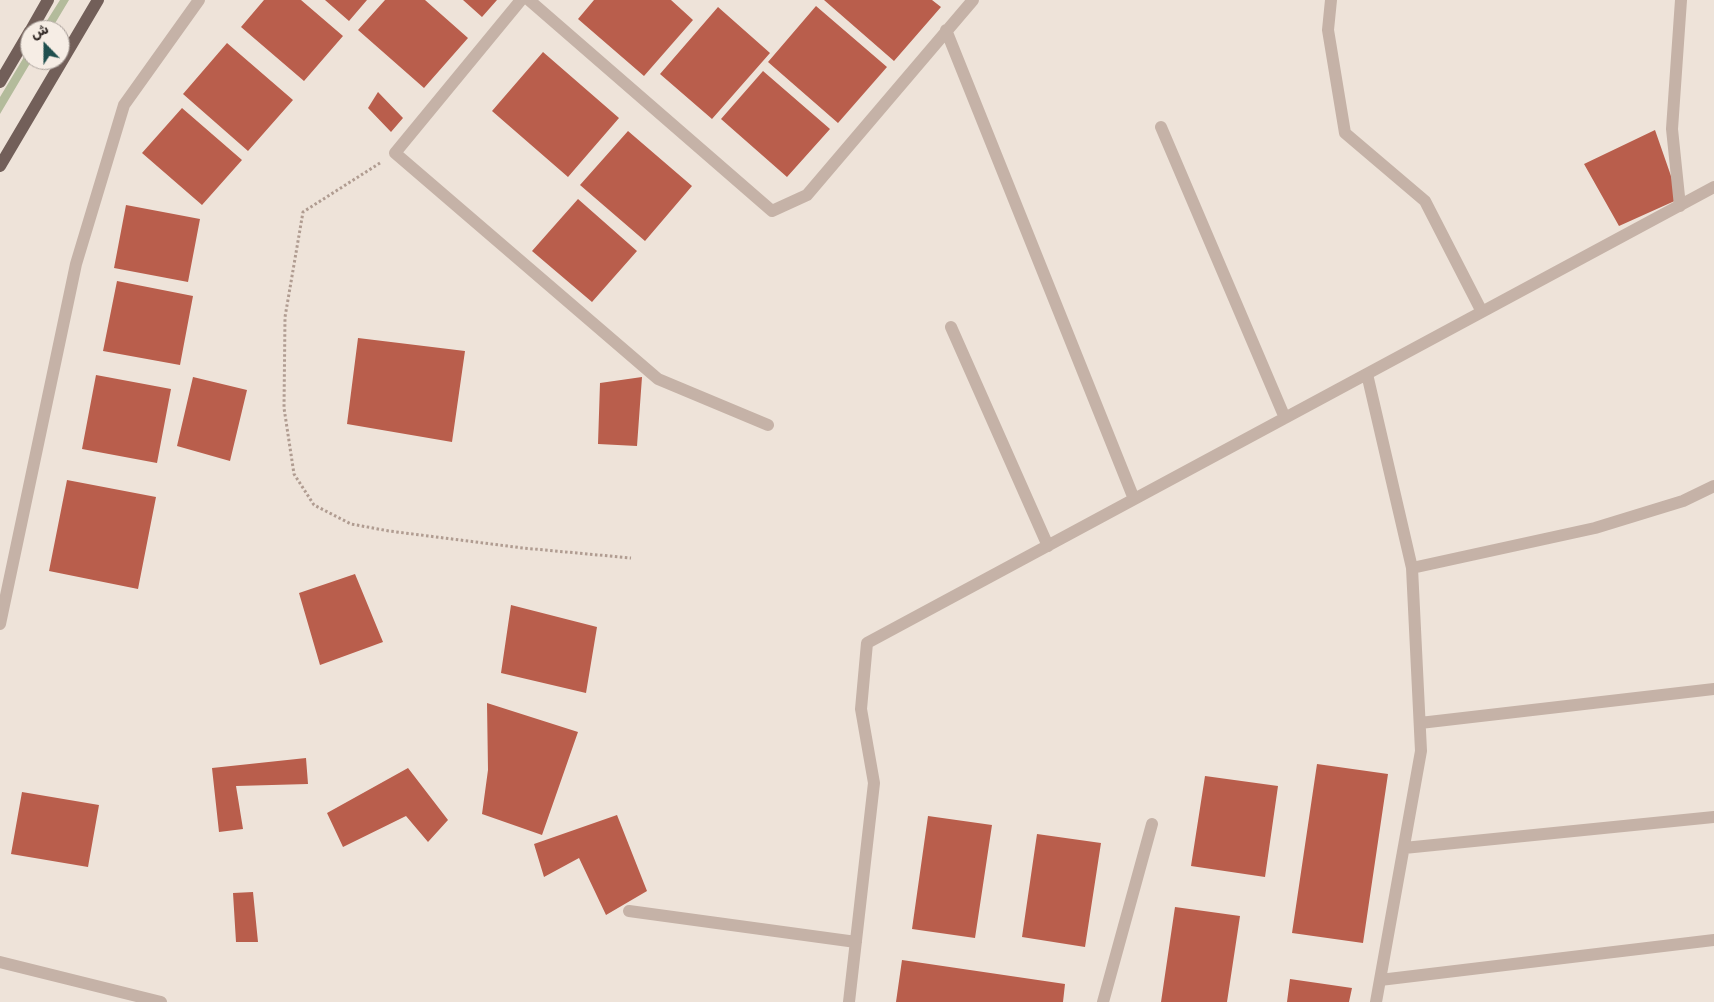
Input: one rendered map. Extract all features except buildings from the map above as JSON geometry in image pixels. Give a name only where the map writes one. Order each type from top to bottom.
[{"type":"main road","points":[[36,20],[48,0]]},
{"type":"main road","points":[[0,166],[98,0]]},
{"type":"main road","points":[[0,82],[20,48]]},
{"type":"street","points":[[0,624],[76,264],[124,105],[199,0]]},
{"type":"street","points":[[521,0],[395,153],[658,379],[768,425]]},
{"type":"street","points":[[529,0],[772,211],[807,195],[946,30],[974,0]]},
{"type":"street","points":[[1331,0],[1328,30],[1345,133],[1425,201],[1482,312]]},
{"type":"street","points":[[1680,206],[1672,129],[1681,0]]},
{"type":"street","points":[[946,30],[1134,499]]},
{"type":"street","points":[[1161,127],[1285,418]]},
{"type":"street","points":[[849,1002],[874,783],[861,709],[867,643],[1714,187]]},
{"type":"street","points":[[951,327],[1048,546]]},
{"type":"street","points":[[1367,374],[1412,568],[1421,752],[1376,1002]]},
{"type":"street","points":[[1412,568],[1595,528],[1683,501],[1714,486]]},
{"type":"street","points":[[1420,723],[1714,689]]},
{"type":"street","points":[[1404,848],[1714,817]]},
{"type":"street","points":[[1103,1002],[1152,824]]},
{"type":"street","points":[[628,911],[856,942]]},
{"type":"street","points":[[1380,980],[1714,940]]},
{"type":"street","points":[[0,962],[161,1002]]},
{"type":"path","points":[[395,153],[303,212],[285,317],[284,408],[294,474],[314,505],[351,524],[388,531],[523,548],[631,558]]},
{"type":"green space","points":[[60,0],[69,0],[57,20],[47,20]]},
{"type":"green space","points":[[20,64],[20,70],[26,70],[0,114],[0,97]]}]
